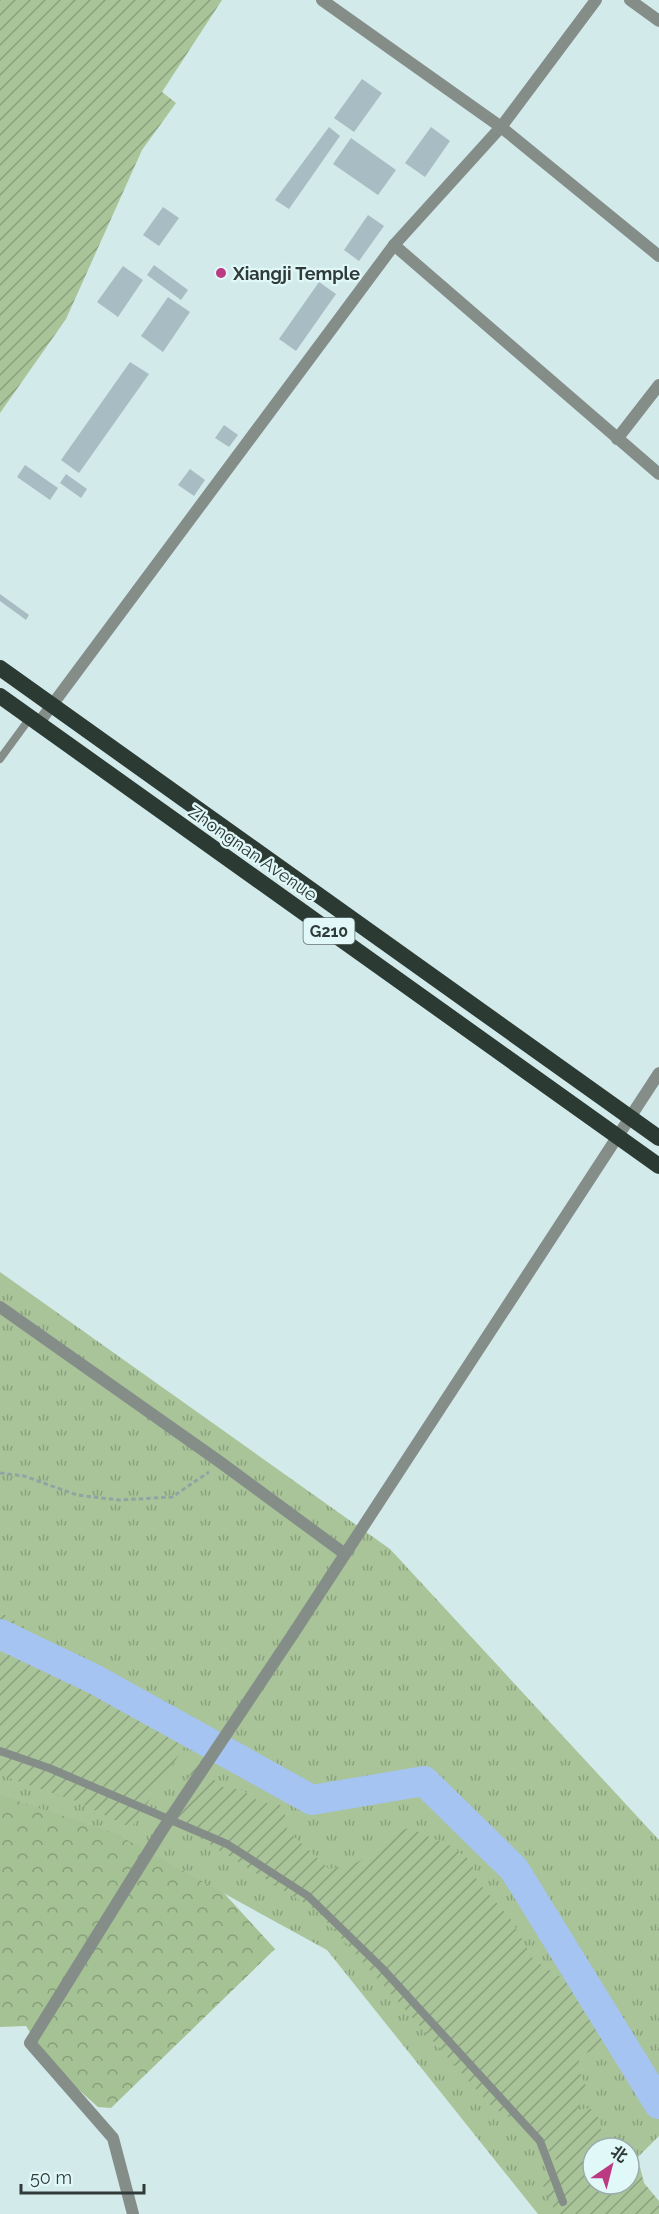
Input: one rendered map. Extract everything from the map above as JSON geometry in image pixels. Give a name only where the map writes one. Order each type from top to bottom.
[{"type":"highway","name":"Zhongnan Avenue","points":[[0,668],[659,1138]]},
{"type":"highway","name":"Zhongnan Avenue","points":[[0,696],[659,1166]]},
{"type":"street","points":[[322,0],[501,127],[659,256]]},
{"type":"street","points":[[34,721],[51,706],[394,245],[501,127],[596,0]]},
{"type":"street","points":[[630,0],[659,21]]},
{"type":"street","points":[[394,245],[659,474]]},
{"type":"street","points":[[617,439],[659,385]]},
{"type":"street","points":[[133,2214],[113,2138],[30,2043],[170,1818],[293,1634],[659,1073]]},
{"type":"street","points":[[0,1307],[220,1462],[345,1554]]},
{"type":"lane","points":[[0,759],[34,721]]},
{"type":"lane","points":[[0,1751],[49,1768],[227,1844],[316,1904],[382,1968],[540,2141],[563,2202]]},
{"type":"path","points":[[0,1473],[24,1476],[77,1495],[119,1500],[172,1497],[220,1462]]},
{"type":"green space","points":[[0,0],[222,0],[162,92],[176,103],[142,150],[66,319],[0,413]]},
{"type":"green space","points":[[0,1272],[390,1549],[659,1840],[659,2136],[641,2154],[641,2136],[581,2136],[581,2196],[588,2196],[581,2214],[538,2214],[327,1950],[114,1833],[0,1795]]},
{"type":"green space","points":[[0,1612],[25,1627],[54,1675],[142,1716],[163,1732],[192,1735],[131,1828],[76,1801],[0,1775]]},
{"type":"green space","points":[[196,1765],[223,1787],[242,1790],[257,1800],[268,1803],[271,1800],[284,1807],[287,1830],[329,1869],[356,1863],[374,1852],[388,1835],[409,1828],[451,1846],[471,1861],[477,1881],[510,1918],[533,1959],[556,1975],[572,1980],[593,1997],[604,2013],[603,2048],[593,2053],[583,2052],[579,2061],[580,2071],[588,2090],[577,2110],[589,2108],[597,2113],[602,2136],[581,2136],[581,2196],[641,2196],[641,2171],[644,2183],[659,2201],[659,2214],[556,2214],[541,2181],[556,2160],[532,2131],[492,2107],[317,1911],[164,1816]]},
{"type":"green space","points":[[0,1775],[190,1856],[275,1949],[111,2108],[98,2107],[51,2065],[26,2026],[0,2027]]},
{"type":"building","points":[[362,79],[382,93],[354,132],[334,118]]},
{"type":"building","points":[[329,127],[340,136],[289,209],[275,200]]},
{"type":"building","points":[[431,127],[450,141],[425,177],[405,163]]},
{"type":"building","points":[[351,138],[396,170],[378,195],[333,164]]},
{"type":"building","points":[[163,207],[179,218],[159,246],[143,235]]},
{"type":"building","points":[[368,215],[384,226],[359,261],[344,250]]},
{"type":"building","points":[[154,265],[188,290],[181,300],[147,275]]},
{"type":"building","points":[[123,266],[143,280],[118,317],[97,302]]},
{"type":"building","points":[[319,282],[336,294],[296,351],[279,339]]},
{"type":"building","points":[[168,297],[190,312],[163,352],[141,336]]},
{"type":"building","points":[[130,362],[149,374],[79,473],[61,460]]},
{"type":"building","points":[[224,425],[238,435],[229,447],[215,438]]},
{"type":"building","points":[[25,465],[58,488],[50,500],[17,477]]},
{"type":"building","points":[[190,469],[205,480],[194,496],[178,485]]},
{"type":"building","points":[[66,474],[87,489],[81,498],[60,483]]},
{"type":"building","points":[[0,594],[29,615],[26,620],[0,601]]},
{"type":"waterway","points":[[0,1634],[94,1679],[312,1800],[424,1781],[514,1869],[659,2104]]},
{"type":"place","name":"Xiangji Temple","points":[[221,273]]}]
